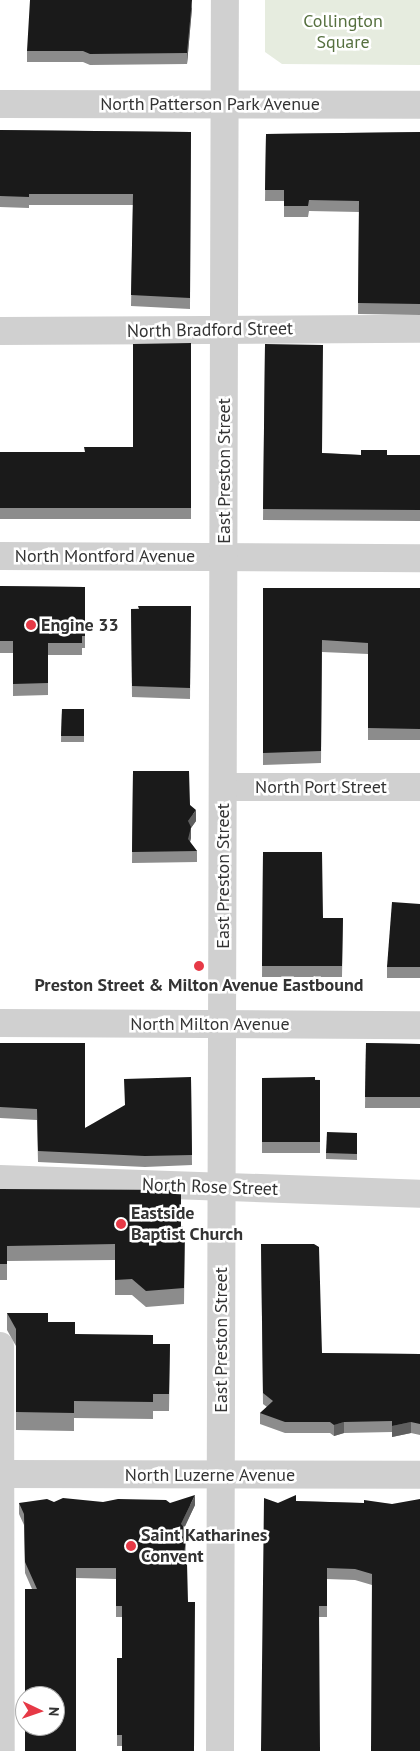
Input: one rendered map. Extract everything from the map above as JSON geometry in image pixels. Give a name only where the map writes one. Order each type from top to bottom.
[{"type":"street","name":"East Preston Street","points":[[220,1751],[225,0]]},
{"type":"street","name":"North Patterson Park Avenue","points":[[0,104],[420,105]]},
{"type":"street","name":"North Bradford Street","points":[[0,331],[420,329]]},
{"type":"street","name":"North Montford Avenue","points":[[0,556],[420,558]]},
{"type":"street","name":"North Port Street","points":[[223,787],[420,787]]},
{"type":"street","name":"North Milton Avenue","points":[[0,1023],[420,1026]]},
{"type":"street","name":"North Rose Street","points":[[0,1179],[420,1194]]},
{"type":"street","points":[[0,1346],[1,1751]]},
{"type":"street","name":"North Luzerne Avenue","points":[[0,1474],[420,1475]]},
{"type":"green space","name":"Collington Square","points":[[265,0],[420,0],[420,65],[282,64],[265,52]]},
{"type":"building","points":[[30,0],[192,0],[187,53],[90,54],[83,51],[27,51]]},
{"type":"building","points":[[0,130],[191,132],[190,298],[131,295],[133,194],[29,194],[29,197],[0,196]]},
{"type":"building","points":[[420,132],[420,304],[358,303],[359,201],[309,200],[308,206],[284,206],[284,190],[265,190],[266,134]]},
{"type":"building","points":[[191,343],[191,508],[0,508],[0,452],[85,452],[84,447],[133,447],[133,344]]},
{"type":"building","points":[[265,344],[323,345],[322,453],[361,455],[361,450],[387,450],[387,455],[420,455],[420,510],[263,509]]},
{"type":"building","points":[[0,586],[85,587],[85,636],[82,636],[82,643],[48,643],[48,683],[13,684],[13,641],[0,641]]},
{"type":"building","points":[[263,588],[420,588],[420,729],[368,728],[368,643],[322,640],[321,751],[263,753]]},
{"type":"building","points":[[138,606],[191,606],[190,688],[132,686],[131,609],[139,609]]},
{"type":"building","points":[[62,709],[84,709],[84,736],[61,736]]},
{"type":"building","points":[[133,771],[189,771],[190,805],[196,810],[188,821],[191,827],[188,839],[197,851],[132,852]]},
{"type":"building","points":[[263,852],[322,852],[323,918],[343,918],[342,966],[262,966]]},
{"type":"building","points":[[392,902],[420,904],[420,967],[387,967]]},
{"type":"building","points":[[0,1043],[85,1043],[85,1128],[125,1105],[124,1079],[191,1077],[192,1155],[145,1156],[38,1151],[37,1109],[0,1107]]},
{"type":"building","points":[[366,1043],[420,1044],[420,1097],[365,1097]]},
{"type":"building","points":[[315,1077],[315,1080],[320,1080],[320,1142],[262,1142],[262,1078]]},
{"type":"building","points":[[327,1132],[357,1133],[357,1154],[326,1153]]},
{"type":"building","points":[[0,1189],[181,1190],[181,1227],[185,1226],[184,1288],[146,1291],[132,1279],[115,1280],[115,1244],[7,1246],[7,1264],[0,1264]]},
{"type":"building","points":[[261,1244],[314,1244],[319,1247],[322,1353],[420,1354],[420,1424],[411,1422],[392,1426],[392,1421],[344,1422],[334,1425],[330,1422],[285,1422],[260,1413],[273,1401],[263,1393]]},
{"type":"building","points":[[7,1313],[48,1313],[48,1322],[75,1322],[75,1334],[153,1335],[153,1344],[170,1344],[169,1394],[153,1394],[153,1402],[74,1401],[74,1413],[16,1412],[16,1329]]},
{"type":"building","points":[[195,1495],[181,1524],[186,1530],[184,1563],[187,1563],[188,1602],[195,1602],[194,1751],[122,1751],[122,1735],[117,1735],[117,1658],[122,1658],[122,1606],[116,1606],[116,1568],[76,1568],[76,1751],[25,1751],[25,1736],[65,1736],[65,1686],[25,1686],[25,1589],[37,1589],[25,1562],[24,1514],[19,1503],[47,1499],[54,1502],[63,1498],[103,1502],[118,1499],[166,1500],[170,1503]]},
{"type":"building","points":[[296,1495],[296,1501],[364,1503],[364,1500],[392,1504],[420,1499],[420,1751],[371,1751],[372,1574],[355,1569],[327,1568],[327,1606],[319,1606],[320,1751],[261,1751],[264,1498],[278,1503]]},
{"type":"place","name":"Engine 33","points":[[31,625]]},
{"type":"place","name":"Preston Street & Milton Avenue Eastbound","points":[[199,966]]},
{"type":"place","name":"Eastside Baptist Church","points":[[121,1224]]},
{"type":"place","name":"Saint Katharines Convent","points":[[131,1546]]}]
